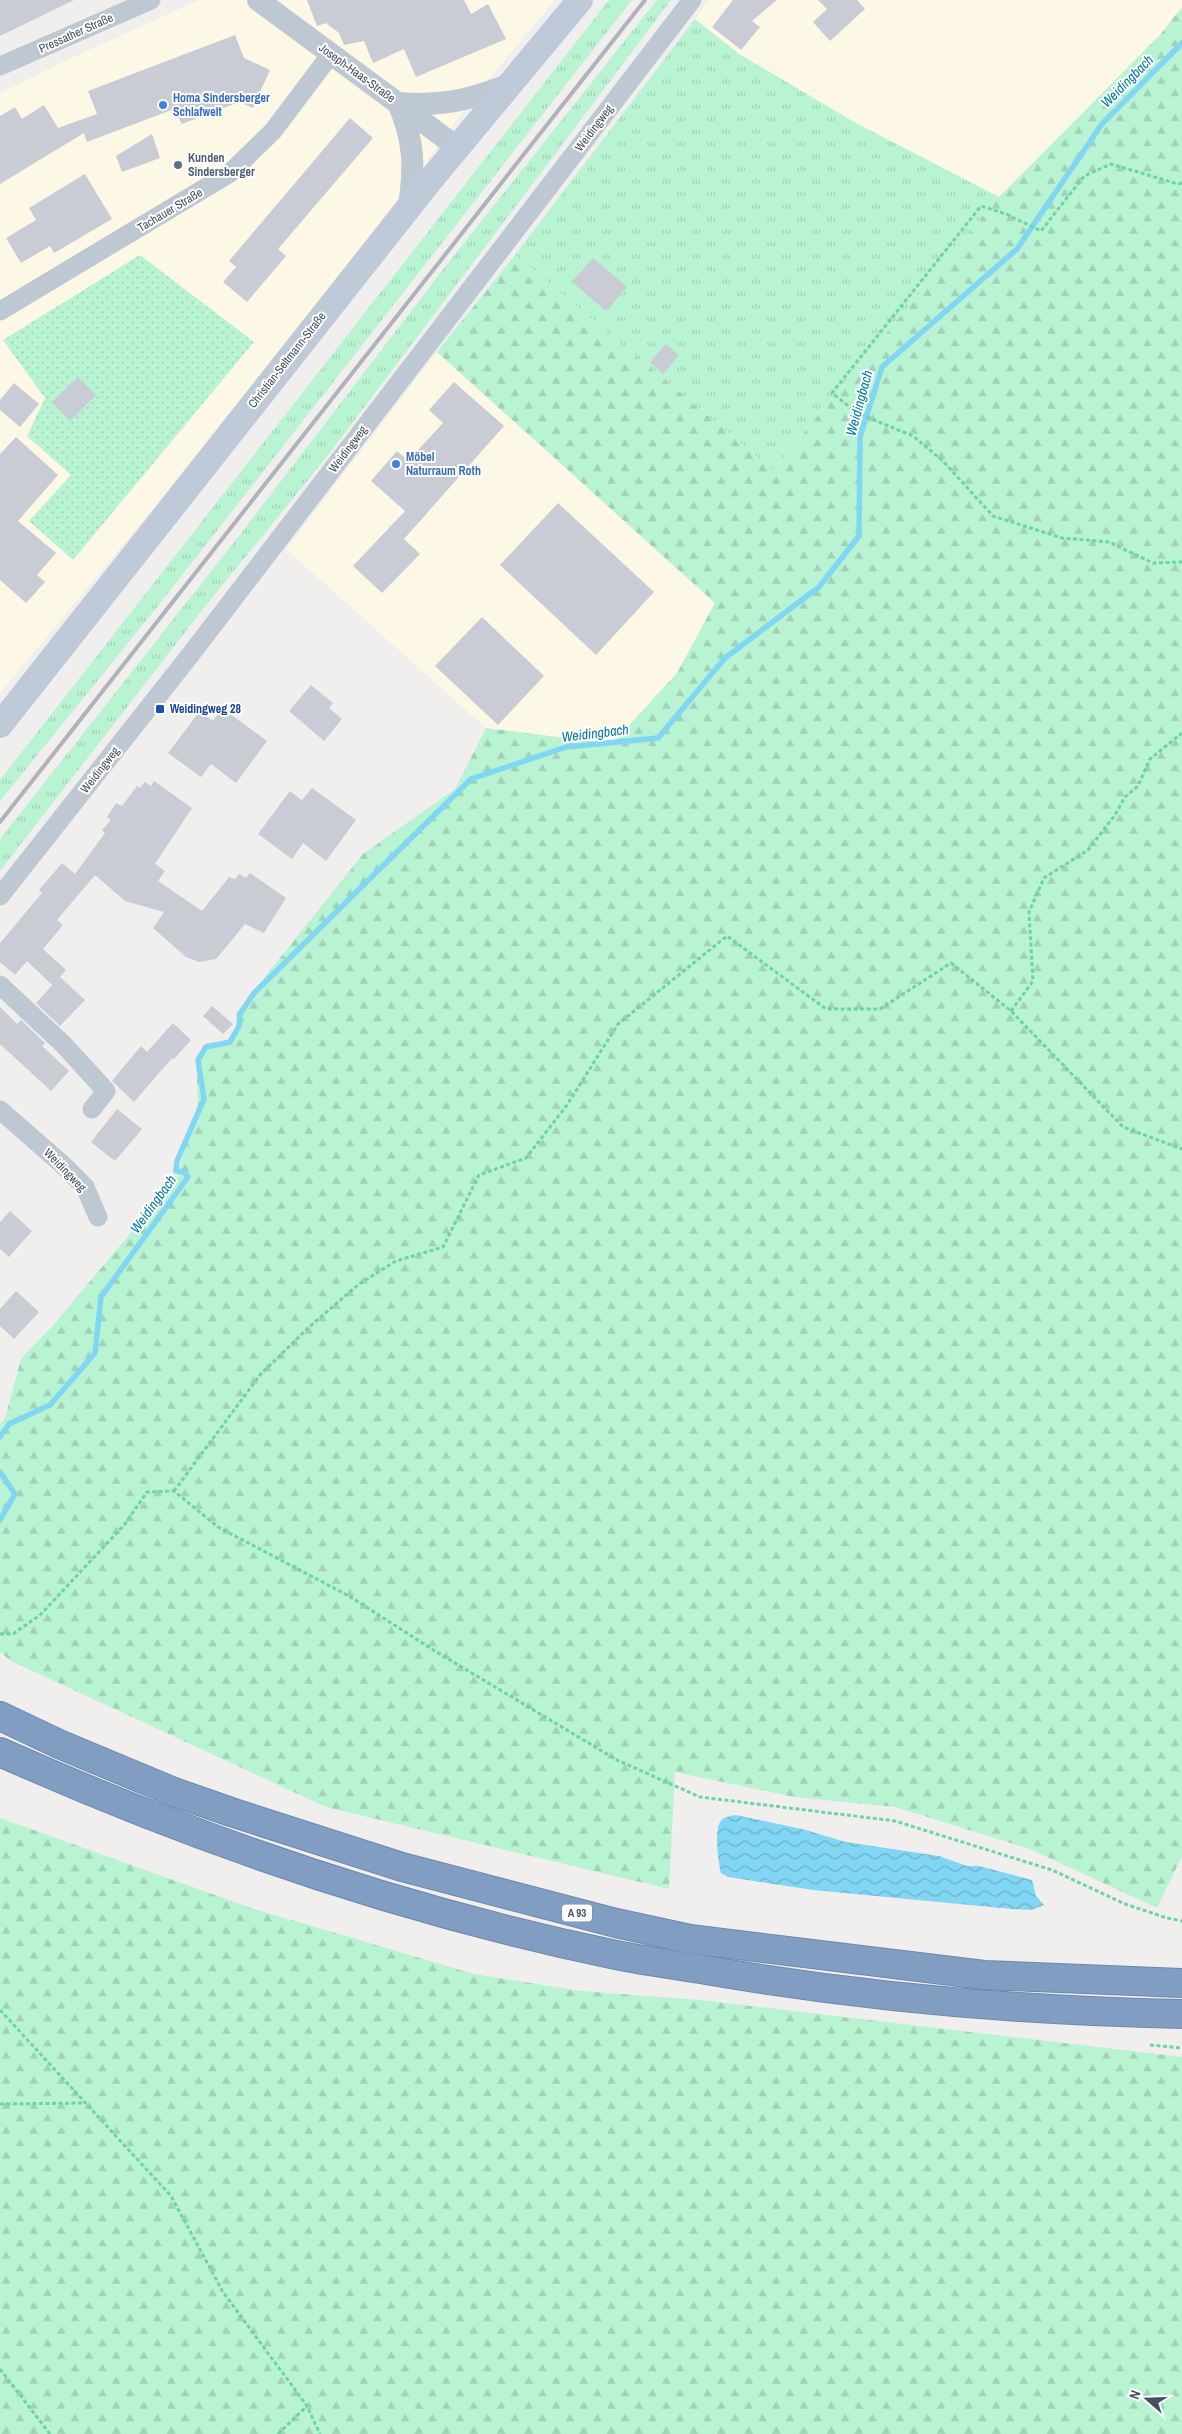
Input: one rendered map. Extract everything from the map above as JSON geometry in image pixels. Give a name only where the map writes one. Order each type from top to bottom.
[{"type":"highway","name":"A 93","points":[[0,1716],[59,1744],[174,1792],[248,1818],[402,1867],[616,1923],[690,1939],[984,1975],[1182,1983]]},
{"type":"highway","points":[[0,1752],[106,1798],[298,1868],[406,1901],[616,1955],[843,1991],[1026,2007],[1182,2014]]},
{"type":"main road","name":"Christian-Seltmann-Straße","points":[[0,725],[409,206],[580,0]]},
{"type":"street","name":"Pressather Straße","points":[[0,66],[151,0]]},
{"type":"street","name":"Joseph-Haas-Straße","points":[[258,0],[457,147]]},
{"type":"street","name":"Weidingweg","points":[[0,896],[181,667],[692,0]]},
{"type":"street","name":"Tachauer Straße","points":[[0,311],[230,173],[273,131],[331,54]]},
{"type":"street","points":[[409,206],[413,152],[409,128],[398,103],[441,104],[473,98],[508,85]]},
{"type":"street","points":[[0,985],[63,1044],[106,1091],[92,1109]]},
{"type":"street","name":"Weidingweg","points":[[0,1110],[63,1165],[85,1187],[98,1217]]},
{"type":"path","points":[[1182,183],[1178,184],[1111,164],[1084,176],[1041,231],[1024,222],[981,206],[832,393],[857,413],[914,436],[943,462],[994,516],[1062,538],[1108,542],[1153,562],[1182,562]]},
{"type":"path","points":[[1011,1011],[1033,981],[1029,912],[1044,878],[1088,850],[1115,815],[1125,797],[1138,786],[1150,759],[1182,733]]},
{"type":"path","points":[[174,1491],[260,1375],[309,1327],[358,1284],[396,1261],[443,1247],[479,1175],[526,1158],[567,1105],[618,1024],[727,936],[826,1009],[880,1009],[951,964],[1011,1011],[1123,1127],[1182,1149]]},
{"type":"path","points":[[0,1634],[14,1634],[40,1615],[125,1524],[147,1492],[174,1491],[218,1527],[349,1596],[435,1651],[617,1760],[700,1798],[895,1821],[1052,1870],[1125,1904],[1182,1921]]},
{"type":"path","points":[[0,2010],[171,2196],[223,2292],[307,2406],[320,2434]]},
{"type":"path","points":[[1150,2044],[1182,2048]]},
{"type":"path","points":[[0,2104],[84,2103]]},
{"type":"path","points":[[0,2369],[50,2434]]},
{"type":"path","points":[[278,2434],[307,2406]]},
{"type":"shaded area","points":[[200,0],[555,0],[473,98],[372,235],[146,517],[0,693],[0,93],[69,59]]},
{"type":"shaded area","points":[[709,0],[1182,0],[1182,7],[1160,35],[999,197],[854,122],[739,54],[695,19]]},
{"type":"shaded area","points":[[437,352],[715,603],[677,673],[612,744],[486,728],[286,549]]},
{"type":"green space","points":[[609,0],[632,0],[158,606],[0,801],[0,780]]},
{"type":"green space","points":[[657,0],[671,0],[329,454],[203,609],[0,871],[0,839],[239,536],[441,272]]},
{"type":"green space","points":[[1182,7],[1182,1856],[1157,1908],[1030,1849],[895,1807],[794,1797],[675,1772],[669,1889],[326,1807],[11,1661],[0,1652],[0,1425],[5,1418],[21,1359],[55,1323],[176,1179],[198,1105],[196,1058],[205,1044],[230,1040],[238,1026],[236,1013],[363,854],[455,789],[486,728],[612,744],[677,673],[715,603],[437,352],[515,255],[773,470],[999,197],[1160,35]]},
{"type":"green space","points":[[695,19],[739,54],[854,122],[999,197],[773,470],[515,255]]},
{"type":"green space","points":[[140,255],[254,342],[73,560],[29,521],[71,475],[27,436],[45,398],[3,340]]},
{"type":"green space","points":[[0,1818],[254,1909],[474,1974],[581,1991],[700,2000],[1182,2057],[1182,2434],[0,2434]]},
{"type":"water","points":[[736,1815],[802,1829],[846,1842],[939,1856],[967,1866],[979,1866],[1032,1880],[1036,1896],[1044,1905],[1031,1910],[1012,1909],[813,1890],[728,1877],[721,1873],[717,1834],[719,1824],[724,1818]]},
{"type":"building","points":[[0,0],[74,0],[0,36]]},
{"type":"building","points":[[307,0],[464,0],[471,14],[488,4],[506,39],[416,77],[404,49],[373,63],[364,41],[344,45],[339,33],[326,23],[317,26]]},
{"type":"building","points":[[733,0],[777,0],[752,21],[760,27],[741,50],[712,27]]},
{"type":"building","points":[[818,0],[857,0],[865,9],[830,41],[813,22],[827,9]]},
{"type":"building","name":"Homa Sindersberger Schlafwelt","points":[[235,35],[244,58],[270,70],[253,108],[239,102],[182,124],[174,109],[87,142],[84,133],[0,184],[0,116],[15,107],[22,119],[44,105],[58,128],[97,114],[88,91]]},
{"type":"building","points":[[350,118],[373,138],[278,249],[286,256],[247,302],[223,282],[236,267],[229,261]]},
{"type":"building","points":[[152,134],[160,158],[122,172],[116,156]]},
{"type":"building","points":[[85,174],[112,219],[54,253],[50,246],[21,263],[6,238],[36,220],[29,208]]},
{"type":"building","points":[[593,258],[627,287],[606,311],[572,282]]},
{"type":"building","points":[[666,344],[679,355],[663,374],[650,362]]},
{"type":"building","points":[[78,377],[96,395],[70,421],[52,402]]},
{"type":"building","points":[[454,382],[504,426],[404,539],[420,554],[382,593],[353,566],[405,511],[371,481],[397,451],[408,461],[443,423],[429,410]]},
{"type":"building","points":[[14,383],[39,404],[20,427],[0,410],[0,400]]},
{"type":"building","points":[[16,437],[58,475],[18,521],[56,553],[37,575],[45,582],[26,603],[0,580],[0,454]]},
{"type":"building","points":[[558,503],[654,592],[596,655],[500,565]]},
{"type":"building","points":[[482,617],[544,676],[498,725],[435,666]]},
{"type":"building","points":[[311,685],[333,703],[329,708],[342,719],[324,741],[289,711]]},
{"type":"building","points":[[222,708],[267,741],[236,783],[211,764],[201,777],[168,753],[200,711],[213,721]]},
{"type":"building","points":[[154,781],[192,808],[155,864],[165,871],[158,881],[202,911],[229,877],[235,879],[239,874],[246,878],[250,873],[286,898],[264,933],[245,924],[216,959],[199,962],[186,957],[153,928],[164,912],[125,901],[95,875],[57,920],[63,925],[43,949],[66,970],[60,977],[85,1000],[60,1026],[36,1003],[57,980],[52,985],[27,961],[15,975],[0,962],[0,943],[42,893],[39,890],[62,863],[75,874],[105,833],[102,830],[111,820],[107,817],[116,803],[122,806],[137,786],[140,788],[145,782],[151,786]]},
{"type":"building","points":[[312,788],[356,820],[326,861],[303,843],[292,859],[258,834],[290,791],[302,800]]},
{"type":"building","points":[[212,1006],[233,1024],[223,1034],[203,1016]]},
{"type":"building","points":[[0,1007],[17,1024],[21,1020],[45,1043],[42,1046],[69,1071],[51,1091],[0,1044]]},
{"type":"building","points":[[173,1023],[191,1040],[174,1059],[172,1058],[134,1102],[112,1081],[141,1046],[147,1052]]},
{"type":"building","points":[[117,1109],[142,1129],[115,1161],[91,1142]]},
{"type":"building","points":[[10,1211],[32,1231],[9,1257],[0,1249],[0,1222]]},
{"type":"building","points":[[16,1291],[39,1312],[14,1339],[0,1326],[0,1309]]},
{"type":"waterway","name":"Weidingbach","points":[[0,1437],[9,1424],[50,1405],[95,1353],[101,1297],[188,1177],[184,1172],[176,1171],[177,1161],[204,1099],[198,1060],[206,1047],[230,1042],[239,1026],[240,1014],[254,993],[471,779],[566,747],[658,738],[725,658],[819,587],[859,536],[860,437],[882,367],[1017,249],[1102,124],[1182,43]]},
{"type":"waterway","name":"Weidingbach","points":[[0,1472],[15,1494],[0,1520]]},
{"type":"railway","points":[[0,822],[645,0]]},
{"type":"place","name":"Homa Sindersberger Schlafwelt","points":[[163,105]]},
{"type":"place","name":"Kunden Sindersberger","points":[[178,165]]},
{"type":"place","name":"Möbel Naturraum Roth","points":[[396,464]]},
{"type":"place","name":"Weidingweg 28","points":[[160,709]]}]
